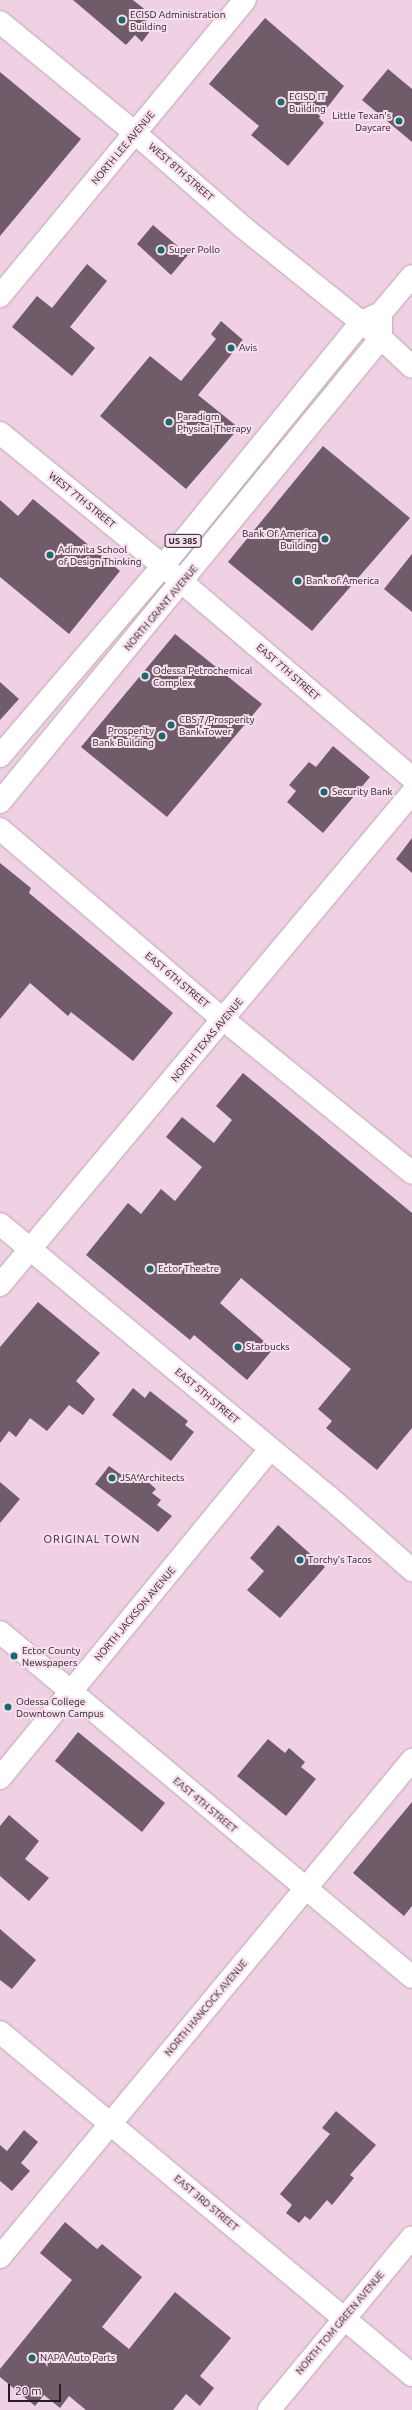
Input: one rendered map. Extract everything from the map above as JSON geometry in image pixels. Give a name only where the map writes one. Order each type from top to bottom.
[{"type":"street","name":"NORTH LEE AVENUE","points":[[0,296],[245,0]]},
{"type":"street","name":"WEST 8TH STREET","points":[[0,22],[135,133],[244,228],[381,338],[412,367]]},
{"type":"street","name":"US 385","points":[[0,756],[163,566],[361,322],[381,314],[412,276]]},
{"type":"street","points":[[381,314],[381,338]]},
{"type":"street","name":"NORTH GRANT AVENUE","points":[[0,802],[381,338]]},
{"type":"street","name":"WEST 7TH STREET","points":[[0,433],[163,566]]},
{"type":"street","name":"EAST 7TH STREET","points":[[163,566],[412,778]]},
{"type":"street","name":"NORTH TEXAS AVENUE","points":[[0,1285],[224,1020],[412,793]]},
{"type":"street","name":"EAST 6TH STREET","points":[[0,829],[224,1020],[412,1174]]},
{"type":"street","name":"EAST 5TH STREET","points":[[0,1224],[270,1449],[412,1570]]},
{"type":"street","name":"NORTH JACKSON AVENUE","points":[[0,1778],[270,1449]]},
{"type":"street","name":"EAST 4TH STREET","points":[[0,1632],[412,1977]]},
{"type":"street","name":"NORTH HANCOCK AVENUE","points":[[0,2257],[412,1760]]},
{"type":"street","name":"EAST 3RD STREET","points":[[0,2032],[412,2375]]},
{"type":"street","name":"NORTH TOM GREEN AVENUE","points":[[269,2410],[412,2237]]},
{"type":"shaded area","points":[[0,0],[412,0],[412,2410],[0,2410]]},
{"type":"building","name":"ECISD Administration Building","points":[[73,0],[133,0],[152,15],[144,24],[150,31],[142,42],[135,35],[126,45]]},
{"type":"building","name":"ECISD IT Building","points":[[265,18],[344,86],[319,118],[324,123],[288,166],[251,135],[259,126],[209,84]]},
{"type":"building","name":"Little Texan's Daycare","points":[[388,69],[412,89],[412,142],[362,100]]},
{"type":"building","points":[[0,72],[81,139],[0,236]]},
{"type":"building","points":[[153,225],[188,255],[171,275],[137,244]]},
{"type":"building","points":[[87,264],[107,281],[70,327],[95,348],[72,376],[12,327],[37,296],[52,308]]},
{"type":"building","name":"Paradigm Physical Therapy","points":[[221,321],[243,340],[198,395],[239,428],[186,489],[100,416],[150,356],[181,381],[216,339],[211,334]]},
{"type":"building","name":"Bank Of America Building","points":[[323,446],[410,518],[312,631],[228,562]]},
{"type":"building","name":"Adinvita School of Design Thinking","points":[[33,499],[120,571],[69,634],[0,577],[0,500],[18,516]]},
{"type":"building","points":[[412,554],[412,612],[384,589]]},
{"type":"building","name":"CBS 7/Prosperity Bank Tower","points":[[175,634],[262,704],[167,817],[81,747]]},
{"type":"building","points":[[0,682],[19,699],[0,720]]},
{"type":"building","points":[[333,746],[370,777],[323,833],[287,802],[296,791],[289,785],[309,762],[316,767]]},
{"type":"building","points":[[412,838],[412,873],[396,859]]},
{"type":"building","points":[[0,863],[31,888],[29,893],[173,1013],[133,1061],[71,1012],[68,1016],[30,983],[0,1019]]},
{"type":"building","points":[[243,1073],[412,1213],[412,1428],[377,1470],[326,1428],[332,1421],[318,1409],[351,1369],[241,1278],[220,1303],[273,1349],[247,1380],[194,1335],[190,1340],[86,1255],[128,1203],[141,1214],[161,1189],[175,1201],[202,1167],[166,1137],[182,1117],[214,1143],[232,1120],[216,1106]]},
{"type":"building","points":[[38,1302],[100,1353],[76,1381],[95,1399],[83,1415],[69,1405],[47,1431],[30,1418],[16,1437],[9,1431],[0,1443],[0,1347]]},
{"type":"building","points":[[133,1388],[145,1398],[150,1391],[188,1421],[185,1425],[194,1432],[171,1461],[112,1415]]},
{"type":"building","points":[[109,1466],[123,1476],[127,1472],[135,1477],[139,1474],[156,1489],[152,1493],[161,1500],[157,1505],[172,1516],[158,1532],[95,1484]]},
{"type":"building","points":[[0,1482],[20,1499],[0,1523]]},
{"type":"building","points":[[278,1525],[325,1567],[280,1618],[247,1590],[264,1571],[250,1558]]},
{"type":"building","points":[[78,1732],[165,1803],[142,1832],[55,1761]]},
{"type":"building","points":[[268,1739],[285,1753],[289,1748],[305,1762],[301,1767],[316,1779],[286,1816],[237,1776]]},
{"type":"building","points":[[412,1802],[412,1906],[404,1916],[353,1873]]},
{"type":"building","points":[[9,1815],[39,1841],[25,1859],[49,1878],[29,1901],[0,1876],[0,1826]]},
{"type":"building","points":[[0,1929],[36,1960],[12,1989],[0,1980]]},
{"type":"building","points":[[336,2111],[376,2145],[350,2175],[354,2178],[332,2205],[327,2200],[310,2220],[305,2216],[299,2223],[286,2213],[292,2205],[280,2194],[330,2134],[322,2128]]},
{"type":"building","points":[[24,2130],[38,2142],[21,2163],[30,2171],[12,2191],[0,2181],[0,2145],[7,2151]]},
{"type":"building","points":[[65,2222],[97,2249],[102,2244],[142,2277],[102,2327],[129,2349],[175,2292],[231,2338],[200,2376],[214,2388],[200,2406],[186,2394],[173,2410],[86,2410],[69,2396],[60,2408],[44,2395],[35,2406],[0,2377],[0,2369],[72,2280],[40,2253]]},
{"type":"place","name":"ECISD Administration Building","points":[[122,20]]},
{"type":"place","name":"ECISD IT Building","points":[[281,102]]},
{"type":"place","name":"Little Texan's Daycare","points":[[399,121]]},
{"type":"place","name":"Super Pollo","points":[[161,250]]},
{"type":"place","name":"Avis","points":[[231,348]]},
{"type":"place","name":"Paradigm Physical Therapy","points":[[169,422]]},
{"type":"place","name":"Bank Of America Building","points":[[325,539]]},
{"type":"place","name":"Adinvita School of Design Thinking","points":[[50,555]]},
{"type":"place","name":"Bank of America","points":[[298,581]]},
{"type":"place","name":"Odessa Petrochemical Complex","points":[[145,676]]},
{"type":"place","name":"CBS 7/Prosperity Bank Tower","points":[[171,725]]},
{"type":"place","name":"Prosperity Bank Building","points":[[162,736]]},
{"type":"place","name":"Security Bank","points":[[324,792]]},
{"type":"place","name":"Ector Theatre","points":[[150,1269]]},
{"type":"place","name":"Starbucks","points":[[238,1347]]},
{"type":"place","name":"JSA Architects","points":[[112,1478]]},
{"type":"place","name":"Torchy's Tacos","points":[[300,1560]]},
{"type":"place","name":"Ector County Newspapers","points":[[14,1656]]},
{"type":"place","name":"Odessa College Downtown Campus","points":[[8,1707]]},
{"type":"place","name":"NAPA Auto Parts","points":[[32,2358]]},
{"type":"district","name":"ORIGINAL TOWN","points":[[92,1539]]}]
